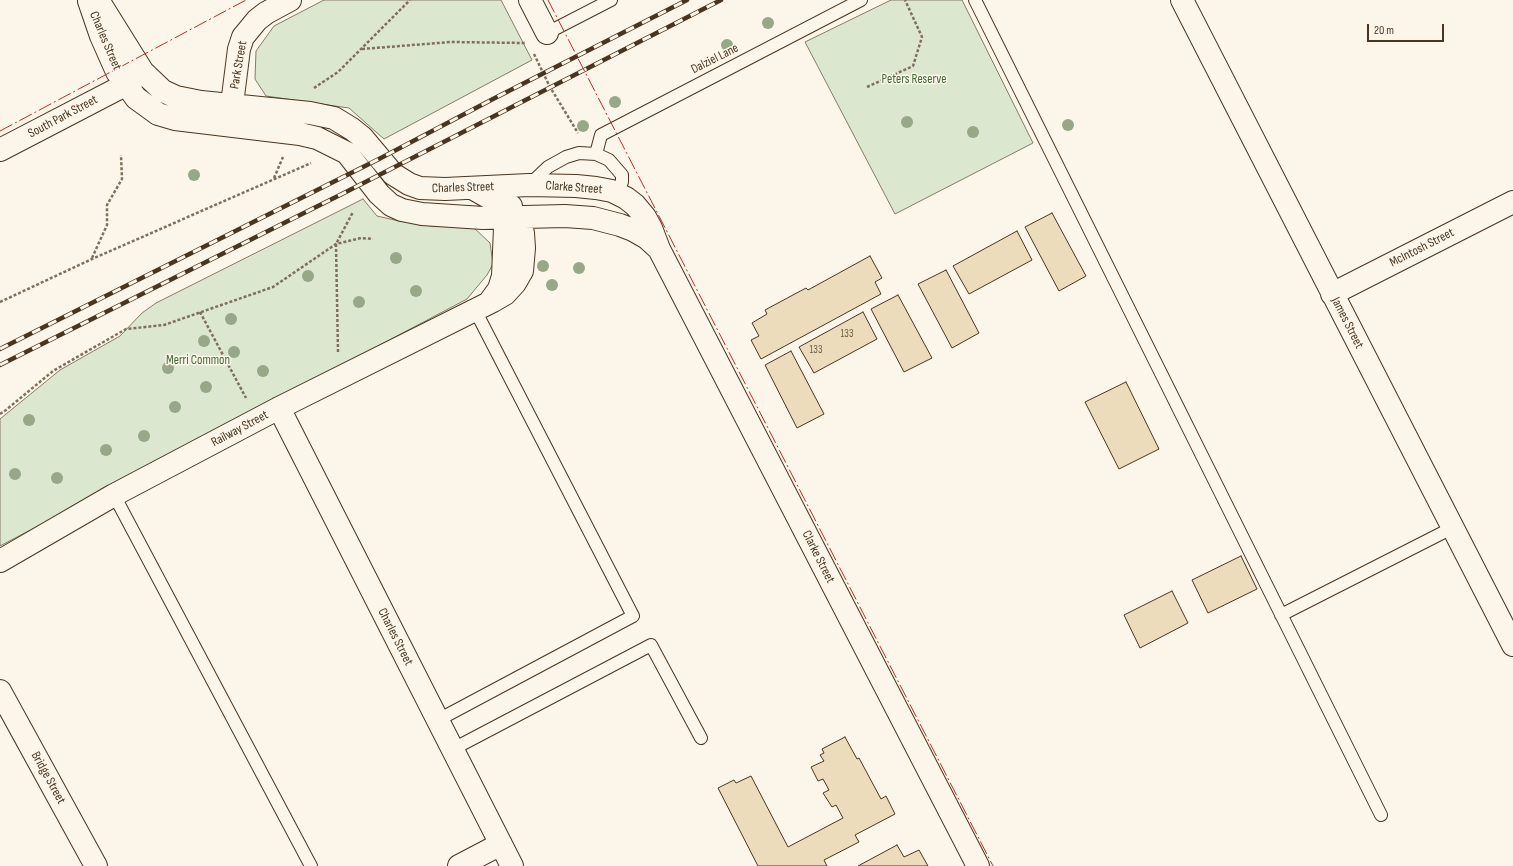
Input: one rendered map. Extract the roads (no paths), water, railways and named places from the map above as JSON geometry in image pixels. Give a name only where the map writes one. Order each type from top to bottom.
[{"type":"street","name":"Charles Street","points":[[88,0],[111,60],[125,85],[136,98],[158,114],[182,120],[231,115],[290,122],[328,116],[341,121],[362,137],[388,170],[409,184],[420,188],[472,188],[529,185]]},
{"type":"street","name":"Charles Street","points":[[98,0],[144,72],[162,91],[176,97],[201,102],[231,115]]},
{"type":"street","name":"Park Street","points":[[231,115],[239,49],[243,37],[257,20],[266,13],[290,0]]},
{"type":"street","points":[[530,0],[538,38]]},
{"type":"street","name":"James Street","points":[[1182,0],[1513,645]]},
{"type":"street","name":"South Park Street","points":[[0,150],[125,85],[144,72]]},
{"type":"street","name":"Charles Street","points":[[290,122],[308,135],[347,153],[379,194],[396,208],[422,214],[483,218],[507,217]]},
{"type":"street","points":[[507,217],[515,200],[529,185]]},
{"type":"street","name":"Clarke Street","points":[[529,185],[596,188],[616,193],[626,198],[640,210],[651,228],[659,249],[978,866]]},
{"type":"street","name":"Railway Street","points":[[0,561],[114,495],[279,408],[501,297],[511,288],[519,277],[524,265],[525,238],[518,226],[507,217],[503,209],[495,201],[472,188]]},
{"type":"street","points":[[585,217],[602,208],[616,193]]},
{"type":"street","name":"McIntosh Street","points":[[1332,294],[1513,202]]},
{"type":"street","name":"Clarke Street","points":[[507,217],[585,217],[611,222],[633,230],[647,238],[659,249]]},
{"type":"street","name":"Charles Street","points":[[279,408],[512,866]]},
{"type":"street","name":"Bridge Street","points":[[0,691],[96,866]]},
{"type":"street","points":[[459,866],[501,844]]},
{"type":"lane","points":[[538,38],[611,0]]},
{"type":"lane","name":"Dalziel Lane","points":[[592,153],[601,135],[860,0]]},
{"type":"lane","points":[[975,0],[1381,815]]},
{"type":"lane","points":[[529,185],[539,175],[561,159],[579,153],[592,153],[610,160],[622,175],[622,182],[616,193]]},
{"type":"lane","points":[[438,720],[633,616],[480,308]]},
{"type":"lane","points":[[114,495],[311,866]]},
{"type":"lane","points":[[1281,615],[1452,528]]},
{"type":"lane","points":[[452,749],[651,645],[701,738]]},
{"type":"railway","points":[[0,349],[379,159],[687,0]]},
{"type":"railway","points":[[0,365],[342,194],[721,0]]},
{"type":"park label","name":"Peters Reserve","points":[[914,80]]},
{"type":"park label","name":"Merri Common","points":[[198,361]]}]
